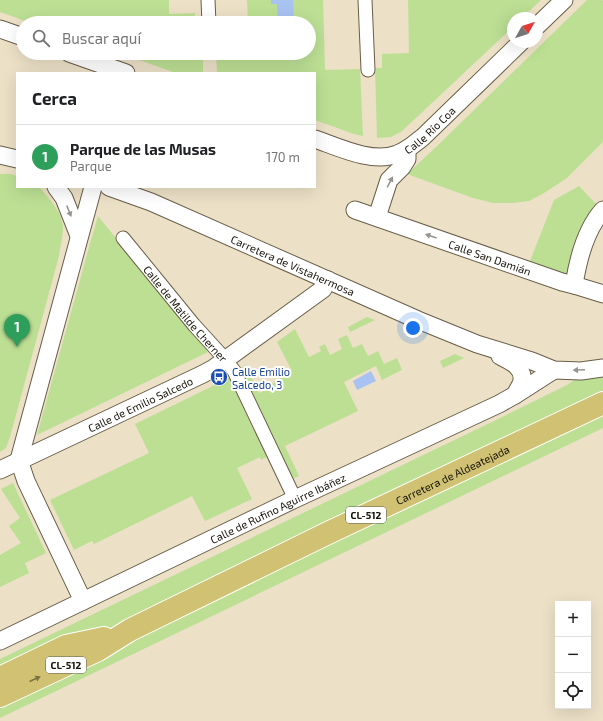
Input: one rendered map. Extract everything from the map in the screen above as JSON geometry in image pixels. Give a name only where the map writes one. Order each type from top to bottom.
[{"type":"main road","name":"Carretera de Aldeatejada","points":[[0,696],[98,650],[130,630],[328,533],[603,403]]},
{"type":"main road","name":"Carretera de Aldeatejada","points":[[0,678],[66,646],[99,639],[130,630]]},
{"type":"street","points":[[208,0],[209,16]]},
{"type":"street","points":[[365,0],[368,70]]},
{"type":"street","points":[[543,20],[564,0]]},
{"type":"street","points":[[0,29],[16,35]]},
{"type":"street","name":"Calle Río Coa","points":[[316,139],[368,157],[395,155],[407,150],[423,137],[515,48]]},
{"type":"street","points":[[89,60],[123,72]]},
{"type":"street","points":[[377,218],[389,180],[402,167],[407,159],[407,150]]},
{"type":"street","points":[[57,188],[64,198],[79,236]]},
{"type":"street","points":[[83,601],[26,481],[19,460],[93,188]]},
{"type":"street","name":"Carretera de Vistahermosa","points":[[112,188],[151,202],[418,320],[477,344],[532,361],[554,370],[581,371],[603,368]]},
{"type":"street","name":"Calle San Damián","points":[[355,210],[562,282],[603,294]]},
{"type":"street","points":[[574,285],[581,251],[596,218],[603,210]]},
{"type":"street","name":"Calle de Matilde Cherner","points":[[124,238],[194,325],[234,371],[295,499]]},
{"type":"street","name":"Calle de Emilio Salcedo","points":[[0,470],[214,368],[323,289],[328,280]]},
{"type":"street","name":"Carretera de Vistahermosa","points":[[477,344],[516,365],[521,372],[522,381],[515,395]]},
{"type":"street","name":"Calle de Rufino Aguirre Ibáñez","points":[[0,641],[295,499],[499,404],[554,370]]},
{"type":"green space","points":[[0,0],[169,0],[169,14],[195,13],[195,16],[16,16],[16,18],[0,12]]},
{"type":"green space","points":[[247,0],[323,0],[325,70],[360,69],[363,136],[316,120],[316,72],[217,72],[216,60],[316,60],[316,16],[248,16]]},
{"type":"green space","points":[[408,0],[541,0],[528,12],[507,12],[507,33],[402,131],[391,137],[377,138],[375,68],[382,68],[382,54],[409,53]]},
{"type":"green space","points":[[587,0],[603,1],[603,142],[567,178],[529,201],[493,203],[473,198],[407,174],[538,48],[543,48],[543,43]]},
{"type":"green space","points":[[139,60],[203,60],[203,72],[173,72]]},
{"type":"green space","points":[[0,174],[10,174],[16,176],[16,188],[40,188],[61,217],[63,234],[59,256],[10,437],[6,448],[0,452]]},
{"type":"green space","points":[[579,186],[597,205],[581,232],[565,279],[528,266],[554,200]]},
{"type":"green space","points":[[98,216],[208,352],[37,435],[91,240]]},
{"type":"green space","points":[[367,317],[375,320],[350,332],[348,327]]},
{"type":"green space","points":[[295,329],[309,357],[321,351],[319,347],[325,344],[330,355],[342,349],[338,339],[347,335],[353,348],[362,344],[368,356],[378,351],[384,364],[397,358],[402,370],[382,380],[376,366],[344,382],[358,411],[285,446],[299,476],[292,479],[241,368],[245,365],[259,393],[266,390],[280,378],[287,375],[287,373],[292,371],[277,342]]},
{"type":"green space","points":[[455,354],[464,358],[443,368],[440,361]]},
{"type":"green space","points":[[603,373],[603,392],[108,630],[0,672],[0,659],[496,420],[567,385],[577,378]]},
{"type":"green space","points":[[229,378],[267,457],[261,460],[260,457],[237,468],[252,499],[205,521],[192,496],[94,544],[92,541],[74,550],[50,500],[149,453],[135,424]]},
{"type":"green space","points":[[603,414],[603,428],[0,718],[0,703],[149,630]]},
{"type":"green space","points":[[13,483],[46,553],[25,563],[29,573],[0,587],[0,555],[21,543],[9,526],[20,518],[1,489]]},
{"type":"water","points":[[271,0],[293,0],[294,16],[278,16],[277,4],[271,4]]},
{"type":"water","points":[[371,371],[376,381],[357,390],[353,381]]},
{"type":"place","name":"Parque de las Musas","points":[[17,347]]},
{"type":"place","name":"Calle Emilio Salcedo, 3","points":[[219,377]]}]
